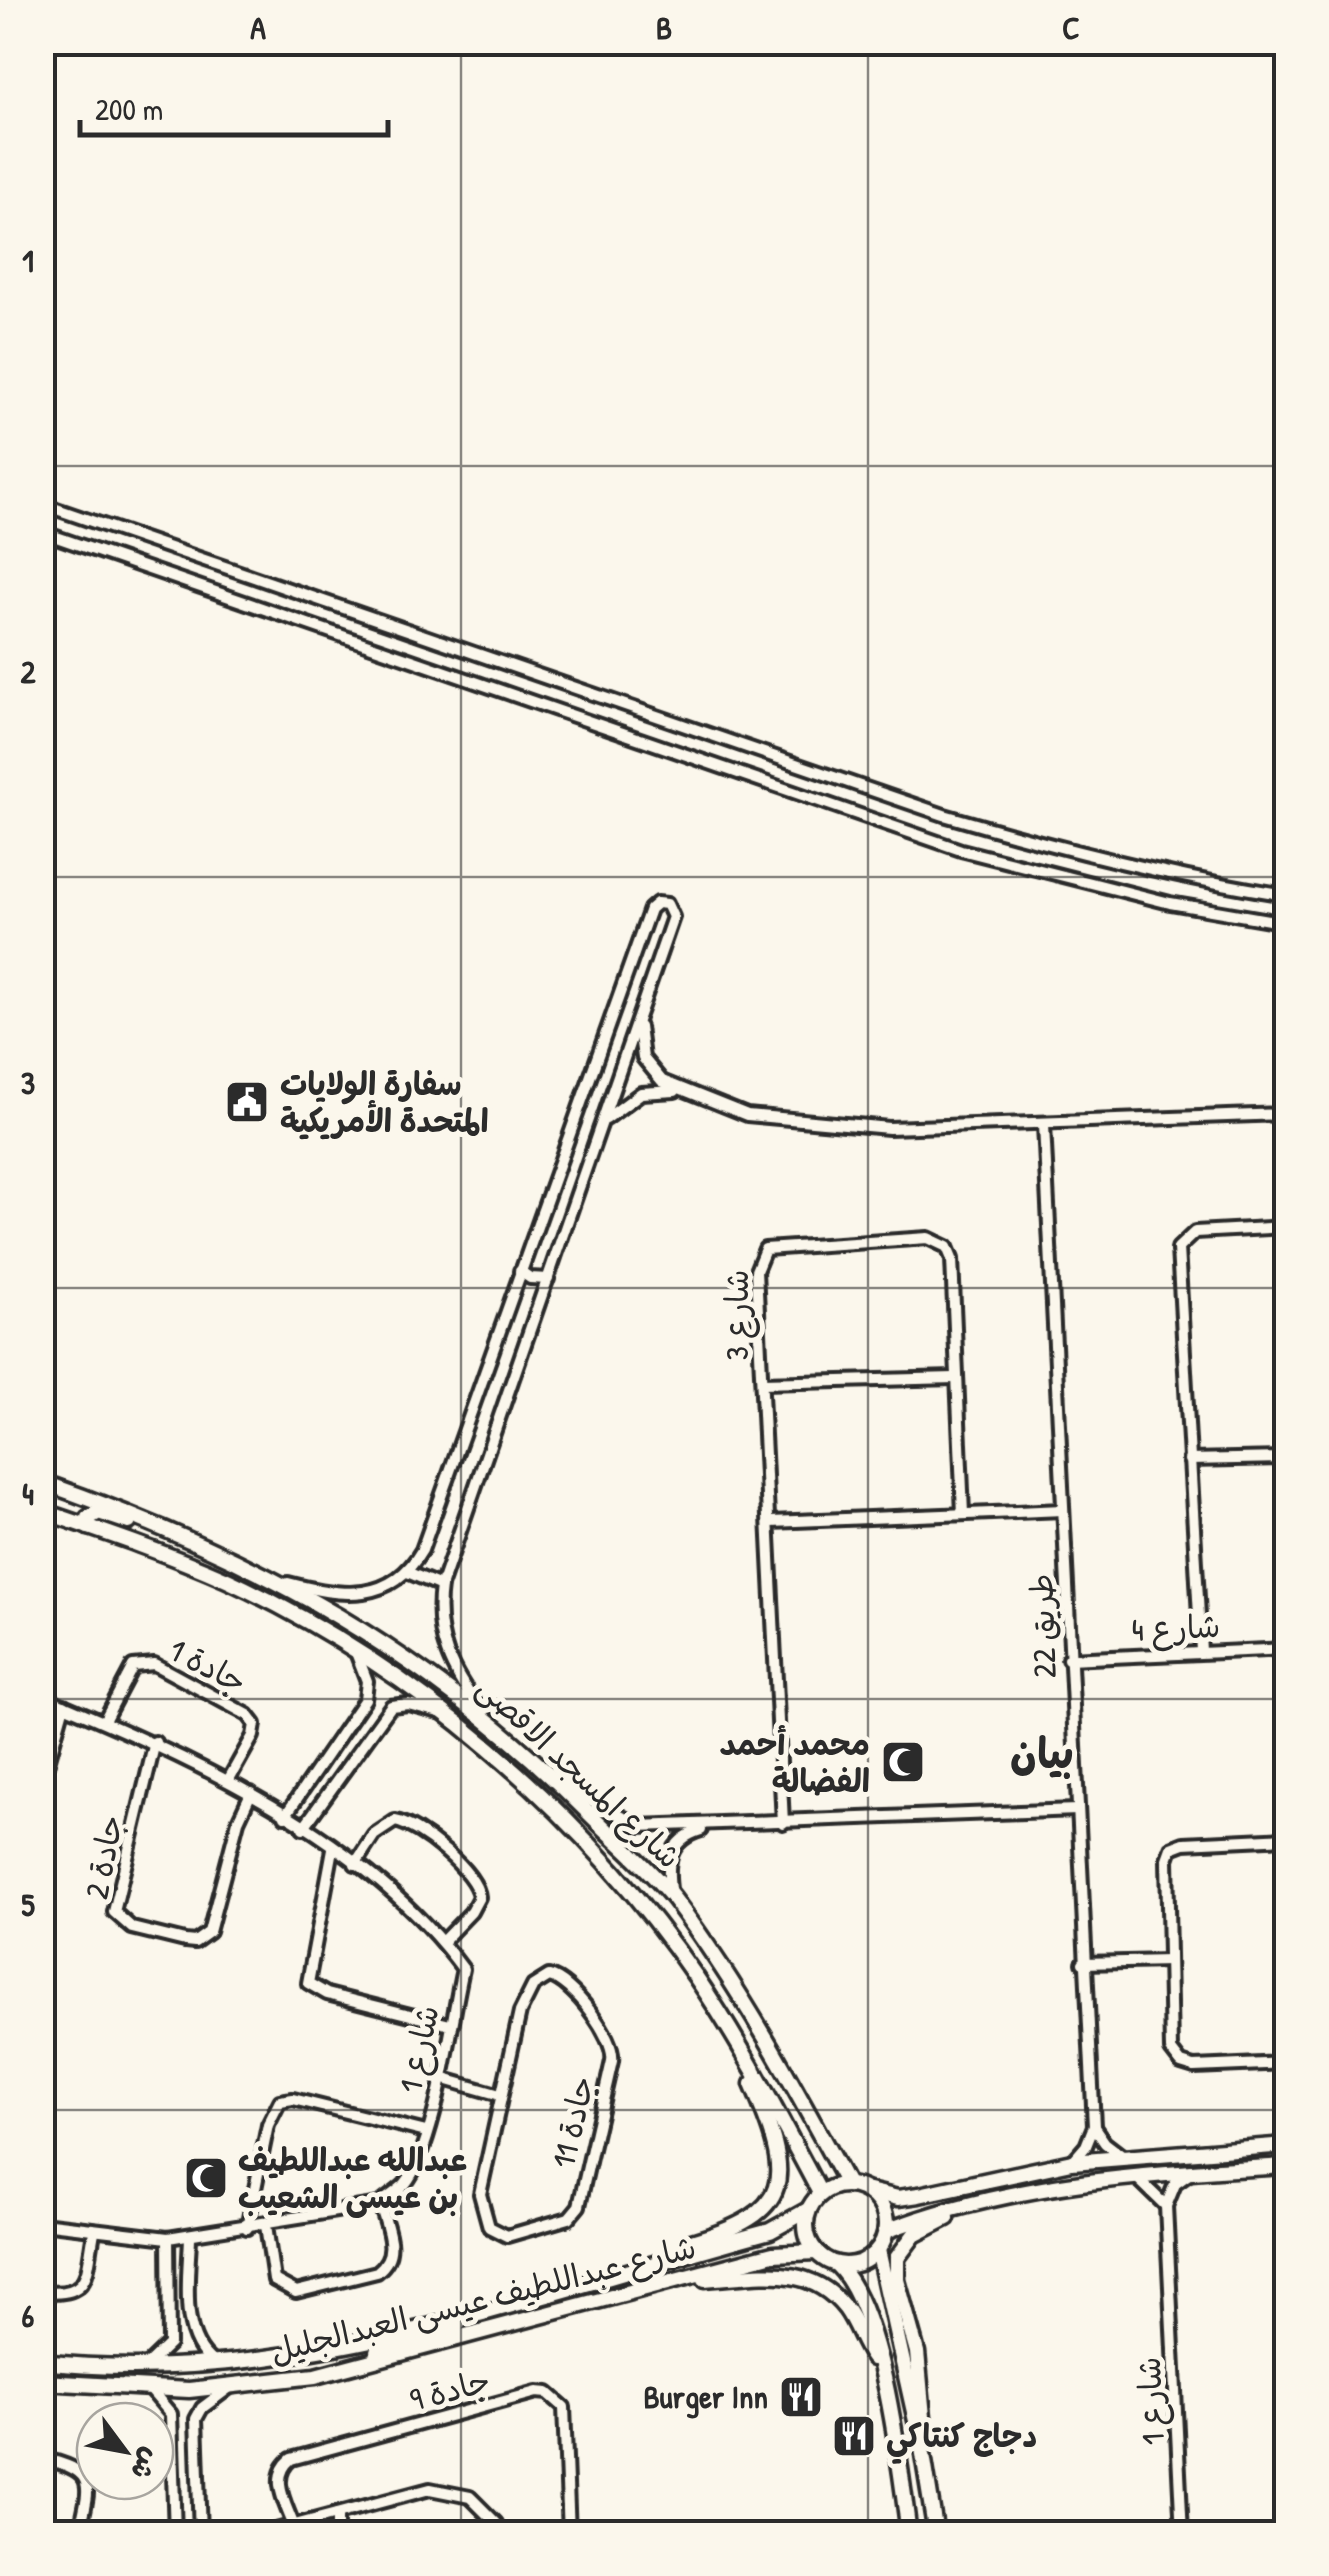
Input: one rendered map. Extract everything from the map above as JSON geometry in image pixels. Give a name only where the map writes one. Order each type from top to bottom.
[{"type":"main road","name":"شارع المسجد الاقصى","points":[[42,1482],[158,1525],[279,1581],[408,1657],[484,1715],[554,1777],[672,1896],[759,2025],[848,2184]]},
{"type":"main road","name":"شارع المسجد الاقصى","points":[[42,1511],[228,1581],[358,1655],[441,1712],[563,1818],[658,1926],[696,1977],[820,2194]]},
{"type":"main road","points":[[88,1527],[88,1518],[99,1512],[146,1528],[158,1525]]},
{"type":"main road","points":[[696,1977],[713,1982],[720,1967]]},
{"type":"main road","points":[[629,2269],[669,2249],[736,2228],[758,2213],[776,2193],[780,2172],[774,2134],[726,2024]]},
{"type":"main road","points":[[909,2534],[880,2370],[863,2300],[853,2280],[816,2252],[808,2240],[808,2210],[820,2194],[848,2184],[898,2198],[1072,2162],[1286,2145]]},
{"type":"main road","points":[[1255,2168],[1266,2160],[1286,2158]]},
{"type":"main road","points":[[886,2231],[921,2217],[1079,2182],[1286,2166]]},
{"type":"main road","points":[[837,2265],[860,2263],[878,2250],[886,2231],[883,2208],[869,2191]]},
{"type":"main road","points":[[922,2448],[923,2390],[897,2280],[897,2258],[914,2234],[974,2206]]},
{"type":"main road","name":"شارع عبداللطيف عيسى العبدالجليل","points":[[42,2362],[219,2366],[323,2352],[770,2230],[808,2210]]},
{"type":"main road","points":[[878,2250],[922,2448],[936,2534]]},
{"type":"main road","name":"شارع عبداللطيف عيسى العبدالجليل","points":[[42,2382],[150,2388],[230,2386],[342,2370],[773,2254],[816,2252]]},
{"type":"main road","points":[[680,2279],[778,2272],[818,2284],[846,2310],[880,2370]]},
{"type":"main road","points":[[477,2333],[475,2325],[480,2318],[553,2299],[568,2286]]},
{"type":"main road","points":[[342,2370],[365,2354],[456,2328],[460,2316]]},
{"type":"street","points":[[42,504],[944,816],[1075,853],[1205,882],[1286,895]]},
{"type":"street","points":[[42,532],[962,850],[1170,903],[1286,923]]},
{"type":"street","points":[[279,1581],[348,1596],[385,1587],[406,1572],[422,1550],[650,910],[662,902],[671,907],[674,917],[441,1586],[440,1629],[446,1657],[484,1715]]},
{"type":"street","points":[[640,1014],[643,1058],[656,1076],[676,1090],[747,1115],[889,1128],[1286,1114]]},
{"type":"street","points":[[600,1129],[614,1109],[630,1098],[676,1090]]},
{"type":"street","name":"طريق 22","points":[[1044,1125],[1094,2126]]},
{"type":"street","points":[[1201,1651],[1178,1248],[1195,1232],[1286,1226]]},
{"type":"street","name":"شارع 3","points":[[783,1823],[756,1271],[765,1249],[928,1238],[947,1247],[952,1259],[963,1514]]},
{"type":"street","points":[[520,1271],[530,1278],[548,1280]]},
{"type":"street","points":[[762,1383],[955,1378]]},
{"type":"street","points":[[1190,1460],[1286,1458]]},
{"type":"street","points":[[771,1522],[1063,1510]]},
{"type":"street","points":[[406,1572],[441,1586]]},
{"type":"street","name":"شارع 4","points":[[1068,1659],[1286,1648]]},
{"type":"street","points":[[285,1816],[366,1699],[367,1681],[358,1655]]},
{"type":"street","name":"جادة 1","points":[[104,1719],[133,1666],[154,1664],[248,1715],[255,1724],[253,1736],[229,1779]]},
{"type":"street","name":"شارع 1","points":[[42,1696],[154,1742],[251,1793],[355,1864],[442,1942],[463,1970],[426,2132],[405,2184],[380,2204]]},
{"type":"street","points":[[303,1828],[391,1706],[408,1704],[441,1712]]},
{"type":"street","points":[[42,1784],[64,1705]]},
{"type":"street","name":"جادة 2","points":[[154,1742],[114,1912],[125,1925],[186,1942],[195,1942],[209,1932],[238,1822],[251,1793]]},
{"type":"street","points":[[554,1777],[630,1824],[714,1826],[1077,1810]]},
{"type":"street","points":[[355,1864],[374,1835],[395,1821],[407,1824],[450,1856],[474,1880],[479,1897],[471,1912],[442,1942]]},
{"type":"street","points":[[672,1896],[668,1864],[674,1846],[693,1832],[714,1826]]},
{"type":"street","points":[[1286,1838],[1184,1843],[1172,1848],[1167,1859],[1171,2050],[1181,2063],[1194,2067],[1286,2063]]},
{"type":"street","points":[[332,1849],[308,1982],[326,1994],[450,2025]]},
{"type":"street","points":[[1083,1963],[1169,1961]]},
{"type":"street","name":"جادة 11","points":[[540,1978],[557,1978],[606,2033],[614,2050],[612,2061],[579,2206],[569,2218],[507,2236],[489,2227],[480,2194],[500,2095],[525,1997],[540,1978]]},
{"type":"street","points":[[440,2078],[500,2095]]},
{"type":"street","points":[[247,2228],[268,2125],[280,2102],[294,2099],[426,2132]]},
{"type":"street","points":[[1094,2126],[1104,2143],[1122,2156]]},
{"type":"street","points":[[1072,2162],[1086,2146],[1094,2126]]},
{"type":"street","points":[[1136,2177],[1166,2206],[1175,2184],[1198,2171]]},
{"type":"street","points":[[42,2223],[94,2232],[190,2237],[380,2204],[392,2250],[386,2266],[376,2272],[296,2292],[274,2280],[266,2225]]},
{"type":"street","name":"شارع 1","points":[[1166,2206],[1182,2534]]},
{"type":"street","points":[[42,2292],[70,2296],[77,2291],[86,2276],[94,2232]]},
{"type":"street","points":[[190,2237],[190,2327],[202,2354],[219,2366]]},
{"type":"street","points":[[144,2367],[168,2344],[168,2238]]},
{"type":"street","points":[[200,2534],[196,2419],[202,2408],[230,2386]]},
{"type":"street","points":[[150,2388],[171,2414],[175,2534]]},
{"type":"street","name":"جادة 9","points":[[293,2524],[279,2482],[284,2465],[291,2459],[537,2392],[548,2393],[564,2406],[569,2534]]},
{"type":"street","points":[[42,2458],[73,2466],[86,2476],[89,2487],[79,2534],[42,2528]]},
{"type":"street","points":[[261,2534],[430,2489],[470,2497],[496,2523],[498,2534]]},
{"type":"street","points":[[337,2514],[337,2534]]},
{"type":"place","name":"سفارة الولايات المتحدة الأمريكية","points":[[247,1102]]},
{"type":"place","name":"محمد أحمد الفضالة","points":[[903,1762]]},
{"type":"place","name":"عبدالله عبداللطيف بن عيسى الشعيب","points":[[206,2178]]},
{"type":"place","name":"Burger Inn","points":[[801,2397]]},
{"type":"place","name":"دجاج كنتاكي","points":[[854,2436]]},
{"type":"district","name":"بيان","points":[[1042,1753]]}]
